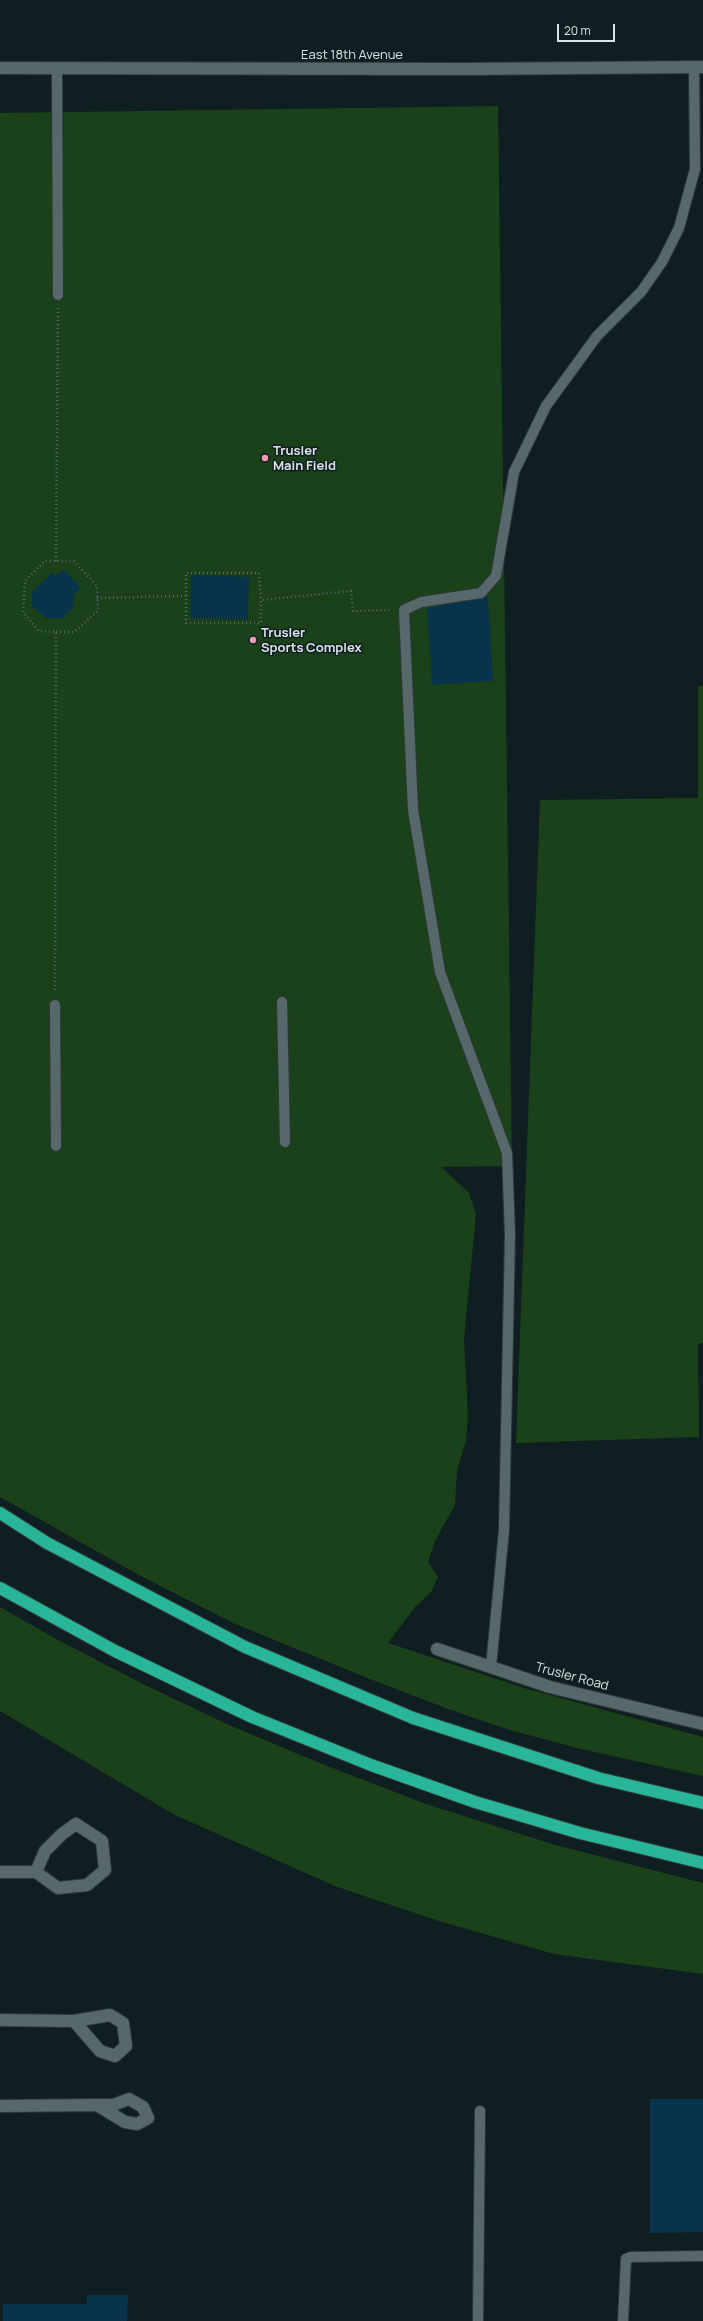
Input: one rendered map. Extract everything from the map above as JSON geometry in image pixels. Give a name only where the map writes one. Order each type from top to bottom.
[{"type":"highway","points":[[0,1513],[47,1542],[245,1648],[406,1715],[598,1778],[703,1803]]},
{"type":"highway","points":[[0,1588],[116,1651],[252,1717],[371,1765],[475,1802],[572,1831],[703,1863]]},
{"type":"street","name":"East 18th Avenue","points":[[0,68],[698,67]]},
{"type":"street","name":"Trusler Road","points":[[437,1649],[550,1687],[703,1724]]},
{"type":"street","points":[[0,1872],[36,1872],[58,1888],[87,1885],[105,1870],[102,1841],[76,1824],[62,1834],[45,1851],[36,1872]]},
{"type":"street","points":[[0,2020],[74,2021]]},
{"type":"street","points":[[0,2106],[97,2105]]},
{"type":"lane","points":[[491,1667],[504,1530],[510,1235],[507,1153],[440,972],[413,810],[404,610],[421,602],[481,593],[496,576],[514,472],[546,406],[597,336],[641,292],[662,262],[679,228],[696,169],[698,67]]},
{"type":"lane","points":[[57,68],[58,295]]},
{"type":"lane","points":[[282,1002],[285,1142]]},
{"type":"lane","points":[[55,1005],[56,1146]]},
{"type":"lane","points":[[478,2321],[480,2111]]},
{"type":"lane","points":[[622,2321],[626,2259],[631,2257],[703,2256]]},
{"type":"path","points":[[56,561],[58,295]]},
{"type":"path","points":[[45,561],[56,561],[74,561],[97,586],[98,611],[74,632],[40,632],[22,612],[25,581],[45,561]]},
{"type":"path","points":[[186,573],[259,573],[261,623],[186,623],[186,596],[186,573]]},
{"type":"path","points":[[261,600],[351,591],[353,611],[404,610]]},
{"type":"path","points":[[98,598],[186,596]]},
{"type":"path","points":[[55,1005],[56,632]]},
{"type":"green space","name":"Trusler Sports Complex","points":[[498,106],[512,1166],[441,1167],[469,1193],[476,1214],[464,1339],[468,1415],[466,1441],[457,1470],[455,1505],[435,1541],[428,1562],[438,1577],[431,1592],[415,1607],[388,1643],[524,1688],[703,1737],[703,1776],[577,1748],[510,1730],[448,1709],[365,1677],[233,1623],[139,1575],[0,1497],[0,113]]},
{"type":"green space","points":[[698,686],[703,686],[703,1343],[698,1344],[699,1437],[516,1443],[540,800],[698,798]]},
{"type":"green space","points":[[0,1607],[58,1640],[143,1684],[229,1725],[317,1762],[426,1804],[552,1844],[703,1883],[703,1974],[554,1954],[439,1921],[335,1886],[175,1815],[0,1711]]},
{"type":"building","points":[[63,569],[81,587],[74,594],[73,608],[61,619],[46,618],[32,606],[32,592],[52,573],[56,576]]},
{"type":"building","points":[[191,575],[249,577],[248,619],[190,618]]},
{"type":"building","points":[[488,597],[493,681],[432,685],[427,608]]},
{"type":"building","points":[[650,2099],[703,2099],[703,2232],[650,2233]]},
{"type":"building","points":[[87,2295],[128,2295],[127,2321],[3,2321],[3,2304],[87,2304]]},
{"type":"place","name":"Trusler Main Field","points":[[265,458]]},
{"type":"place","name":"Trusler Sports Complex","points":[[253,640]]}]
